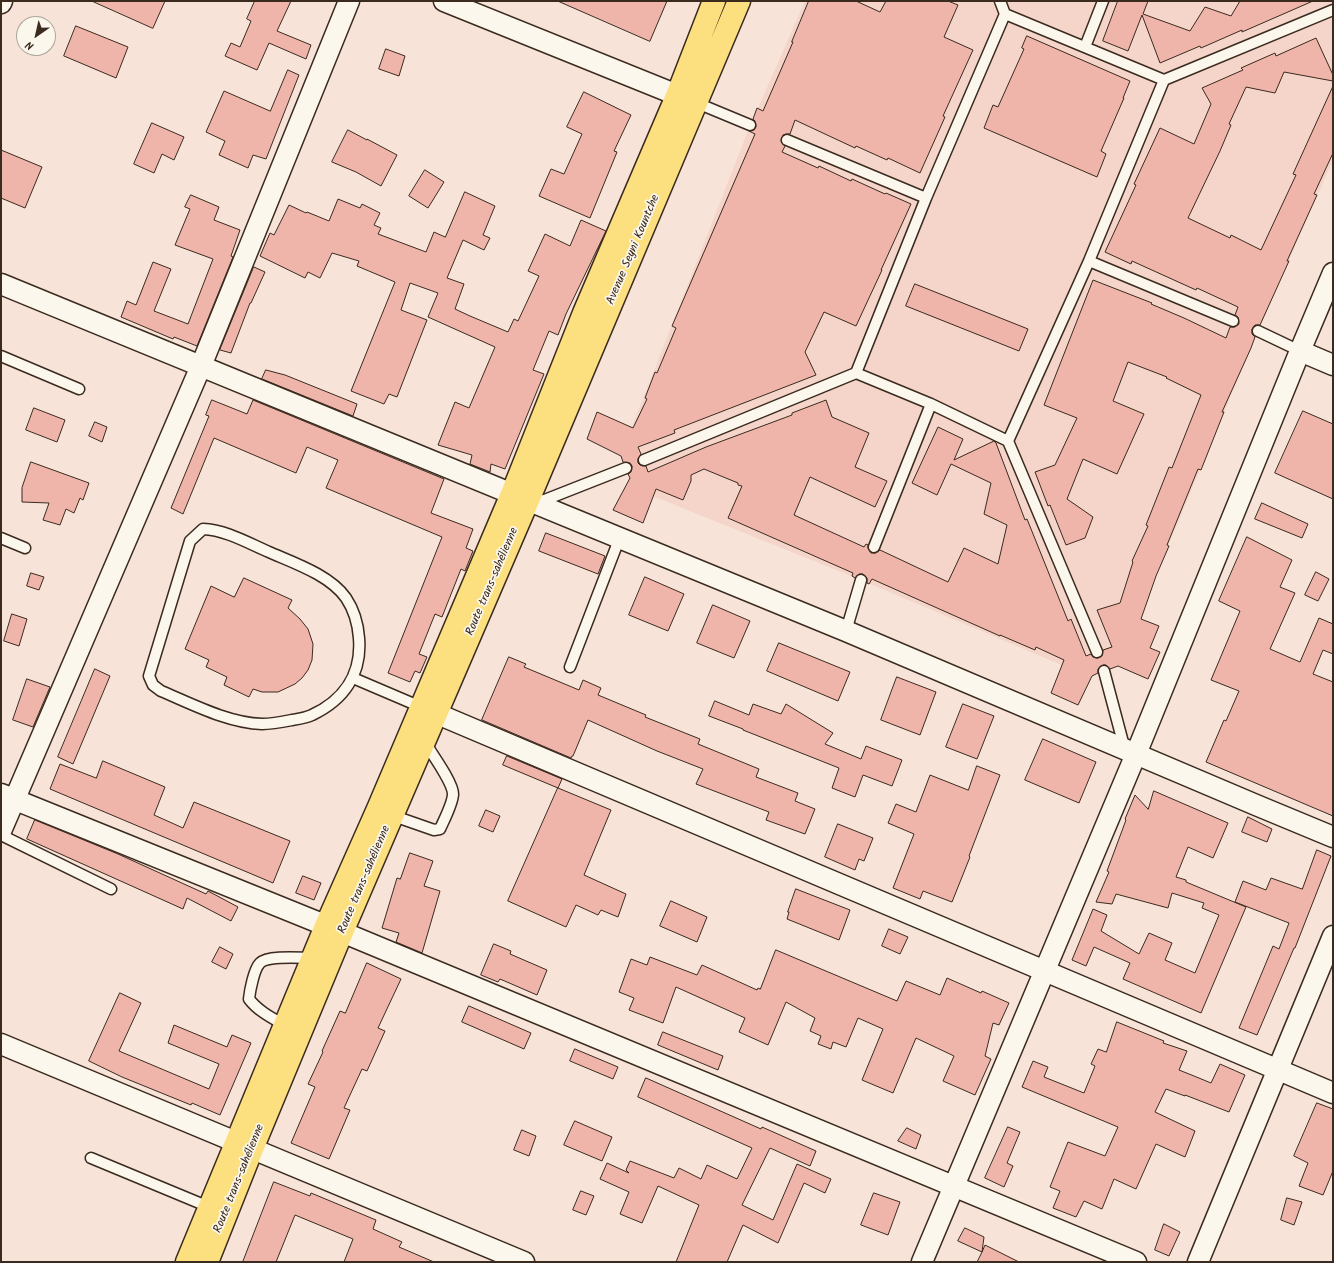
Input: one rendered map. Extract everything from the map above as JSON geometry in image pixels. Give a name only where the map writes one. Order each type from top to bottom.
[{"type":"highway","name":"Avenue Seyni Kountche","points":[[687,99],[714,1]]},
{"type":"highway","name":"Avenue Seyni Kountche","points":[[520,501],[584,313],[687,99],[739,1]]},
{"type":"highway","name":"Route trans-sahélienne","points":[[207,1262],[244,1145],[334,929],[520,501]]},
{"type":"highway","name":"Route trans-sahélienne","points":[[293,1028],[313,958],[334,929]]},
{"type":"highway","name":"Route trans-sahélienne","points":[[187,1262],[209,1207],[244,1145]]},
{"type":"street","points":[[1,831],[8,796],[201,366],[349,1]]},
{"type":"street","points":[[444,1],[687,99]]},
{"type":"street","points":[[922,1262],[1045,970],[1131,752],[1333,274]]},
{"type":"street","points":[[1,284],[201,366],[520,501],[620,538],[846,631],[1333,837]]},
{"type":"street","points":[[1300,351],[1333,365]]},
{"type":"street","points":[[429,710],[1333,1093]]},
{"type":"street","points":[[8,796],[334,929],[1136,1262]]},
{"type":"street","points":[[1198,1262],[1333,936]]},
{"type":"street","points":[[1,1044],[524,1262]]},
{"type":"lane","points":[[856,373],[926,198],[1005,14],[1000,1]]},
{"type":"lane","points":[[1085,47],[1103,1]]},
{"type":"lane","points":[[1008,441],[1089,261],[1164,80],[1333,10]]},
{"type":"lane","points":[[1005,14],[1164,80]]},
{"type":"lane","points":[[687,99],[750,125]]},
{"type":"lane","points":[[787,140],[926,198]]},
{"type":"lane","points":[[1089,261],[1233,321]]},
{"type":"lane","points":[[1258,331],[1300,351]]},
{"type":"lane","points":[[1,356],[79,389]]},
{"type":"lane","points":[[644,460],[856,373],[931,404],[1008,441],[1097,652]]},
{"type":"lane","points":[[874,548],[931,404]]},
{"type":"lane","points":[[520,501],[626,468]]},
{"type":"lane","points":[[203,530],[212,530],[234,537],[269,552],[328,580],[346,598],[357,624],[360,651],[358,664],[353,678],[335,701],[311,716],[282,722],[262,724],[242,722],[227,717],[161,691],[153,685],[149,676],[190,541],[203,530]]},
{"type":"lane","points":[[1,538],[25,548]]},
{"type":"lane","points":[[570,667],[620,538]]},
{"type":"lane","points":[[846,631],[861,580]]},
{"type":"lane","points":[[1104,671],[1131,752]]},
{"type":"lane","points":[[353,678],[429,710]]},
{"type":"lane","points":[[385,813],[434,830],[440,829],[453,798],[453,792],[450,784],[418,736]]},
{"type":"lane","points":[[1,835],[111,889]]},
{"type":"lane","points":[[293,1028],[260,1011],[249,998],[250,985],[259,964],[265,960],[272,958],[313,958]]},
{"type":"lane","points":[[91,1158],[209,1207]]},
{"type":"shaded area","points":[[805,1],[1333,1],[1333,160],[1258,331],[1118,666],[1092,676],[1085,675],[861,580],[635,489],[629,477],[621,455],[748,131]]},
{"type":"building","points":[[92,1],[165,1],[153,28]]},
{"type":"building","points":[[255,1],[291,1],[277,31],[311,45],[306,59],[269,43],[257,70],[225,56],[231,43],[240,47],[251,21],[247,19]]},
{"type":"building","points":[[558,1],[667,1],[650,41]]},
{"type":"building","points":[[809,1],[856,1],[880,12],[886,1],[948,1],[958,5],[944,37],[973,50],[943,116],[945,117],[920,173],[888,158],[887,160],[856,146],[855,148],[795,120],[790,134],[783,135],[781,141],[785,146],[782,152],[818,168],[819,166],[851,181],[852,179],[911,204],[882,270],[856,326],[824,312],[805,352],[816,375],[674,430],[675,433],[638,447],[641,454],[638,459],[638,463],[646,466],[648,472],[706,447],[792,415],[792,413],[826,400],[832,417],[869,433],[855,467],[887,481],[875,507],[810,477],[794,515],[864,547],[866,544],[868,545],[871,553],[875,553],[880,550],[948,582],[964,548],[998,564],[1007,525],[984,514],[991,483],[951,464],[937,495],[912,483],[938,427],[963,439],[954,460],[994,441],[1025,520],[1027,519],[1068,621],[1071,619],[1086,656],[1091,654],[1093,657],[1097,658],[1102,656],[1103,650],[1112,647],[1097,610],[1120,603],[1133,562],[1132,561],[1148,526],[1146,525],[1169,467],[1172,468],[1201,395],[1166,378],[1167,377],[1128,362],[1113,401],[1144,414],[1117,474],[1083,459],[1067,499],[1093,517],[1085,538],[1066,545],[1050,505],[1048,506],[1035,472],[1055,465],[1077,418],[1044,405],[1093,280],[1152,303],[1151,304],[1226,338],[1230,327],[1234,327],[1239,324],[1238,317],[1235,315],[1238,307],[1132,261],[1131,264],[1105,252],[1160,128],[1194,144],[1211,104],[1202,88],[1243,70],[1241,68],[1275,53],[1276,56],[1316,38],[1333,75],[1333,81],[1284,72],[1275,93],[1246,87],[1229,124],[1231,125],[1220,151],[1188,218],[1230,238],[1231,235],[1261,250],[1296,175],[1293,174],[1333,86],[1333,153],[1314,194],[1317,195],[1287,261],[1289,261],[1260,325],[1255,325],[1252,329],[1252,334],[1255,337],[1251,348],[1222,412],[1224,412],[1201,470],[1198,469],[1167,545],[1169,546],[1156,576],[1141,619],[1159,626],[1150,648],[1160,652],[1148,679],[1118,666],[1110,669],[1106,665],[1103,665],[1098,669],[1098,673],[1092,676],[1078,705],[1051,693],[1064,660],[1036,647],[1035,650],[1000,636],[872,579],[869,584],[867,583],[867,578],[863,574],[859,574],[855,578],[852,576],[853,573],[728,518],[742,486],[704,469],[691,475],[691,481],[683,500],[656,489],[643,523],[613,510],[630,478],[628,474],[631,472],[632,466],[630,463],[623,462],[621,456],[587,439],[597,412],[633,428],[647,399],[645,398],[655,372],[657,373],[676,328],[672,326],[755,134],[749,131],[754,130],[756,127],[753,119],[757,108],[763,111]]},
{"type":"building","points":[[1118,1],[1148,1],[1143,14],[1190,31],[1205,7],[1231,16],[1240,1],[1313,1],[1242,32],[1242,30],[1201,48],[1200,46],[1160,63],[1142,15],[1128,51],[1103,41]]},
{"type":"building","points":[[76,26],[128,47],[116,78],[64,56]]},
{"type":"building","points":[[1027,36],[1130,81],[1101,151],[1106,154],[1097,177],[984,128],[993,105],[998,107],[1024,49],[1022,48]]},
{"type":"building","points":[[386,49],[405,56],[399,76],[379,69]]},
{"type":"building","points":[[288,70],[299,75],[266,159],[253,155],[248,168],[219,155],[225,141],[206,132],[224,91],[270,111]]},
{"type":"building","points":[[584,92],[631,115],[614,151],[617,152],[590,218],[539,196],[551,169],[564,174],[582,134],[567,127]]},
{"type":"building","points":[[152,123],[184,137],[174,160],[162,154],[154,173],[134,164]]},
{"type":"building","points":[[348,130],[397,155],[381,186],[356,172],[332,162]]},
{"type":"building","points":[[1,150],[42,167],[25,208],[1,198]]},
{"type":"building","points":[[425,170],[444,182],[428,208],[409,196]]},
{"type":"building","points":[[465,192],[495,206],[483,235],[490,238],[484,250],[463,240],[447,278],[464,284],[455,309],[508,332],[514,319],[518,321],[539,276],[528,271],[545,234],[570,246],[581,220],[606,231],[566,314],[558,335],[549,331],[533,370],[544,374],[505,469],[491,464],[490,472],[470,464],[472,455],[438,445],[455,402],[469,408],[495,347],[428,317],[438,293],[410,283],[401,310],[427,320],[397,397],[389,394],[384,404],[351,391],[395,282],[357,266],[359,261],[332,253],[320,278],[308,272],[305,278],[260,256],[270,233],[274,235],[289,205],[329,221],[338,199],[360,208],[362,204],[380,213],[374,225],[381,228],[378,234],[426,252],[434,232],[445,237]]},
{"type":"building","points":[[191,195],[219,207],[214,220],[240,230],[231,256],[233,257],[197,346],[174,337],[173,339],[121,317],[127,301],[136,305],[153,262],[171,269],[154,311],[188,324],[213,259],[175,245],[190,209],[185,207]]},
{"type":"building","points":[[254,267],[265,272],[250,303],[231,353],[220,350]]},
{"type":"building","points":[[915,284],[1028,329],[1019,351],[906,306]]},
{"type":"building","points":[[266,370],[285,375],[357,404],[353,416],[262,379]]},
{"type":"building","points":[[212,400],[247,414],[253,400],[444,479],[431,513],[473,529],[466,548],[473,551],[465,571],[461,569],[442,617],[435,614],[419,654],[427,657],[420,673],[415,671],[410,682],[388,673],[442,537],[326,488],[338,460],[307,447],[296,473],[214,438],[183,514],[171,508],[209,416],[206,415]]},
{"type":"building","points":[[34,408],[65,420],[57,442],[26,430]]},
{"type":"building","points":[[1303,411],[1333,424],[1333,499],[1275,473]]},
{"type":"building","points":[[95,422],[107,427],[102,442],[89,436]]},
{"type":"building","points":[[31,462],[89,483],[83,500],[80,498],[74,513],[66,509],[60,525],[43,520],[49,503],[22,502],[22,488]]},
{"type":"building","points":[[1262,503],[1308,524],[1302,538],[1255,519]]},
{"type":"building","points":[[546,533],[605,556],[598,574],[539,551]]},
{"type":"building","points":[[1247,537],[1292,560],[1280,587],[1295,593],[1270,649],[1300,662],[1319,618],[1333,624],[1333,654],[1323,650],[1313,674],[1333,682],[1333,816],[1206,762],[1224,720],[1226,721],[1239,691],[1211,680],[1240,611],[1219,601]]},
{"type":"building","points":[[1316,572],[1329,579],[1318,601],[1305,595]]},
{"type":"building","points":[[31,573],[44,577],[39,590],[27,586]]},
{"type":"building","points":[[645,577],[684,594],[668,631],[629,615]]},
{"type":"building","points":[[244,578],[292,600],[288,608],[308,629],[313,644],[312,660],[308,670],[295,684],[278,692],[262,692],[253,689],[249,697],[224,685],[227,677],[206,667],[209,660],[185,649],[211,586],[234,597]]},
{"type":"building","points":[[713,605],[750,621],[734,658],[697,643]]},
{"type":"building","points":[[12,614],[27,619],[19,646],[4,641]]},
{"type":"building","points":[[779,643],[850,672],[838,701],[767,671]]},
{"type":"building","points":[[509,657],[526,664],[524,667],[579,690],[583,680],[601,688],[598,695],[646,715],[645,717],[700,739],[698,744],[759,769],[756,777],[798,793],[795,801],[815,809],[805,834],[766,820],[769,812],[696,784],[703,769],[657,751],[588,720],[571,758],[482,720]]},
{"type":"building","points":[[95,669],[110,676],[73,764],[58,757]]},
{"type":"building","points":[[897,677],[936,692],[920,735],[881,720]]},
{"type":"building","points":[[27,679],[50,687],[33,727],[13,720]]},
{"type":"building","points":[[715,701],[749,715],[753,704],[781,714],[786,704],[833,733],[825,744],[861,759],[866,746],[902,760],[892,786],[863,775],[855,797],[832,788],[839,768],[709,716]]},
{"type":"building","points":[[963,704],[994,716],[977,759],[946,747]]},
{"type":"building","points":[[1043,739],[1096,762],[1079,803],[1025,780]]},
{"type":"building","points":[[507,756],[562,779],[558,788],[503,765]]},
{"type":"building","points":[[103,761],[165,787],[154,815],[183,828],[194,802],[290,841],[273,883],[50,789],[60,764],[96,778]]},
{"type":"building","points":[[977,766],[1000,775],[952,902],[923,891],[920,899],[893,888],[914,834],[888,823],[896,804],[916,812],[930,775],[968,790]]},
{"type":"building","points":[[558,788],[611,810],[584,875],[626,894],[618,917],[601,910],[598,915],[576,905],[566,927],[508,901]]},
{"type":"building","points":[[1154,791],[1228,823],[1213,858],[1188,847],[1176,877],[1246,907],[1201,1013],[1123,979],[1130,963],[1094,947],[1086,966],[1072,960],[1093,909],[1107,915],[1101,931],[1139,954],[1149,933],[1172,943],[1165,960],[1195,973],[1219,915],[1202,908],[1204,903],[1172,893],[1168,908],[1116,894],[1112,904],[1096,902],[1109,872],[1107,871],[1135,795],[1148,809]]},
{"type":"building","points":[[486,810],[500,816],[493,832],[479,826]]},
{"type":"building","points":[[1248,817],[1272,829],[1267,842],[1242,832]]},
{"type":"building","points":[[35,820],[118,854],[206,894],[208,891],[238,907],[231,921],[187,898],[183,909],[27,839]]},
{"type":"building","points":[[838,824],[873,838],[864,861],[859,859],[855,870],[825,857]]},
{"type":"building","points":[[1317,850],[1331,856],[1295,948],[1257,1035],[1239,1028],[1273,946],[1279,949],[1289,923],[1235,902],[1243,881],[1266,890],[1271,878],[1302,889]]},
{"type":"building","points":[[410,853],[433,861],[424,886],[440,891],[422,953],[396,942],[399,933],[382,928],[397,878],[400,879]]},
{"type":"building","points":[[303,876],[321,883],[314,900],[296,893]]},
{"type":"building","points":[[796,889],[850,910],[839,940],[787,919]]},
{"type":"building","points":[[671,901],[707,917],[697,942],[660,926]]},
{"type":"building","points":[[889,929],[908,937],[900,954],[882,946]]},
{"type":"building","points":[[494,944],[511,951],[510,954],[547,970],[537,995],[500,979],[498,982],[481,975]]},
{"type":"building","points":[[220,947],[233,954],[226,969],[212,962]]},
{"type":"building","points":[[776,950],[897,1001],[906,981],[940,995],[947,978],[1009,1003],[999,1025],[993,1023],[985,1056],[991,1059],[975,1095],[943,1081],[954,1056],[916,1038],[893,1093],[862,1080],[883,1029],[858,1018],[846,1047],[833,1042],[831,1049],[818,1044],[821,1036],[810,1031],[815,1018],[786,1002],[768,1045],[739,1032],[745,1018],[676,987],[663,1023],[629,1010],[634,998],[619,992],[631,959],[647,965],[650,957],[697,975],[702,965],[757,990],[758,988],[760,989]]},
{"type":"building","points":[[367,963],[401,979],[378,1028],[385,1031],[367,1071],[362,1069],[344,1108],[350,1110],[329,1159],[291,1143],[315,1087],[308,1084],[340,1011],[345,1013]]},
{"type":"building","points":[[120,993],[141,1003],[119,1051],[209,1089],[219,1064],[168,1043],[174,1025],[227,1047],[232,1035],[251,1043],[220,1115],[122,1077],[89,1061]]},
{"type":"building","points":[[469,1006],[531,1033],[524,1049],[462,1022]]},
{"type":"building","points":[[1117,1022],[1164,1041],[1163,1043],[1187,1051],[1179,1070],[1211,1083],[1220,1064],[1245,1075],[1229,1112],[1166,1089],[1155,1112],[1195,1131],[1185,1157],[1156,1144],[1136,1189],[1114,1179],[1102,1209],[1084,1201],[1076,1217],[1053,1208],[1060,1191],[1050,1187],[1068,1142],[1105,1156],[1118,1127],[1022,1087],[1033,1061],[1048,1067],[1044,1077],[1084,1093],[1095,1066],[1091,1064],[1098,1049],[1106,1052]]},
{"type":"building","points":[[663,1032],[723,1056],[718,1070],[658,1045]]},
{"type":"building","points":[[575,1049],[618,1067],[613,1079],[570,1061]]},
{"type":"building","points":[[646,1078],[761,1129],[762,1127],[816,1151],[810,1166],[770,1148],[742,1205],[773,1220],[797,1164],[831,1179],[825,1193],[804,1183],[778,1243],[743,1225],[727,1262],[676,1262],[699,1205],[658,1186],[642,1223],[620,1214],[629,1192],[600,1179],[607,1163],[629,1173],[626,1170],[630,1161],[674,1178],[679,1168],[701,1179],[707,1165],[737,1179],[752,1148],[638,1097]]},
{"type":"building","points":[[1317,1103],[1333,1109],[1333,1171],[1323,1195],[1299,1186],[1308,1163],[1294,1156]]},
{"type":"building","points":[[575,1121],[612,1137],[602,1161],[564,1145]]},
{"type":"building","points":[[1008,1127],[1020,1132],[1007,1163],[1013,1166],[1004,1187],[985,1178]]},
{"type":"building","points":[[907,1128],[921,1135],[916,1149],[898,1141]]},
{"type":"building","points":[[522,1130],[536,1136],[529,1156],[514,1150]]},
{"type":"building","points":[[274,1182],[310,1196],[311,1193],[376,1220],[373,1229],[402,1242],[399,1247],[434,1262],[344,1262],[353,1239],[295,1215],[276,1262],[243,1262]]},
{"type":"building","points":[[581,1191],[594,1196],[586,1215],[573,1210]]},
{"type":"building","points":[[874,1193],[900,1202],[888,1235],[861,1225]]},
{"type":"building","points":[[1287,1198],[1302,1202],[1294,1225],[1281,1220]]},
{"type":"building","points":[[1164,1224],[1180,1232],[1169,1256],[1155,1250]]},
{"type":"building","points":[[965,1228],[984,1237],[982,1252],[958,1241]]},
{"type":"building","points":[[985,1245],[1019,1262],[977,1262]]}]
